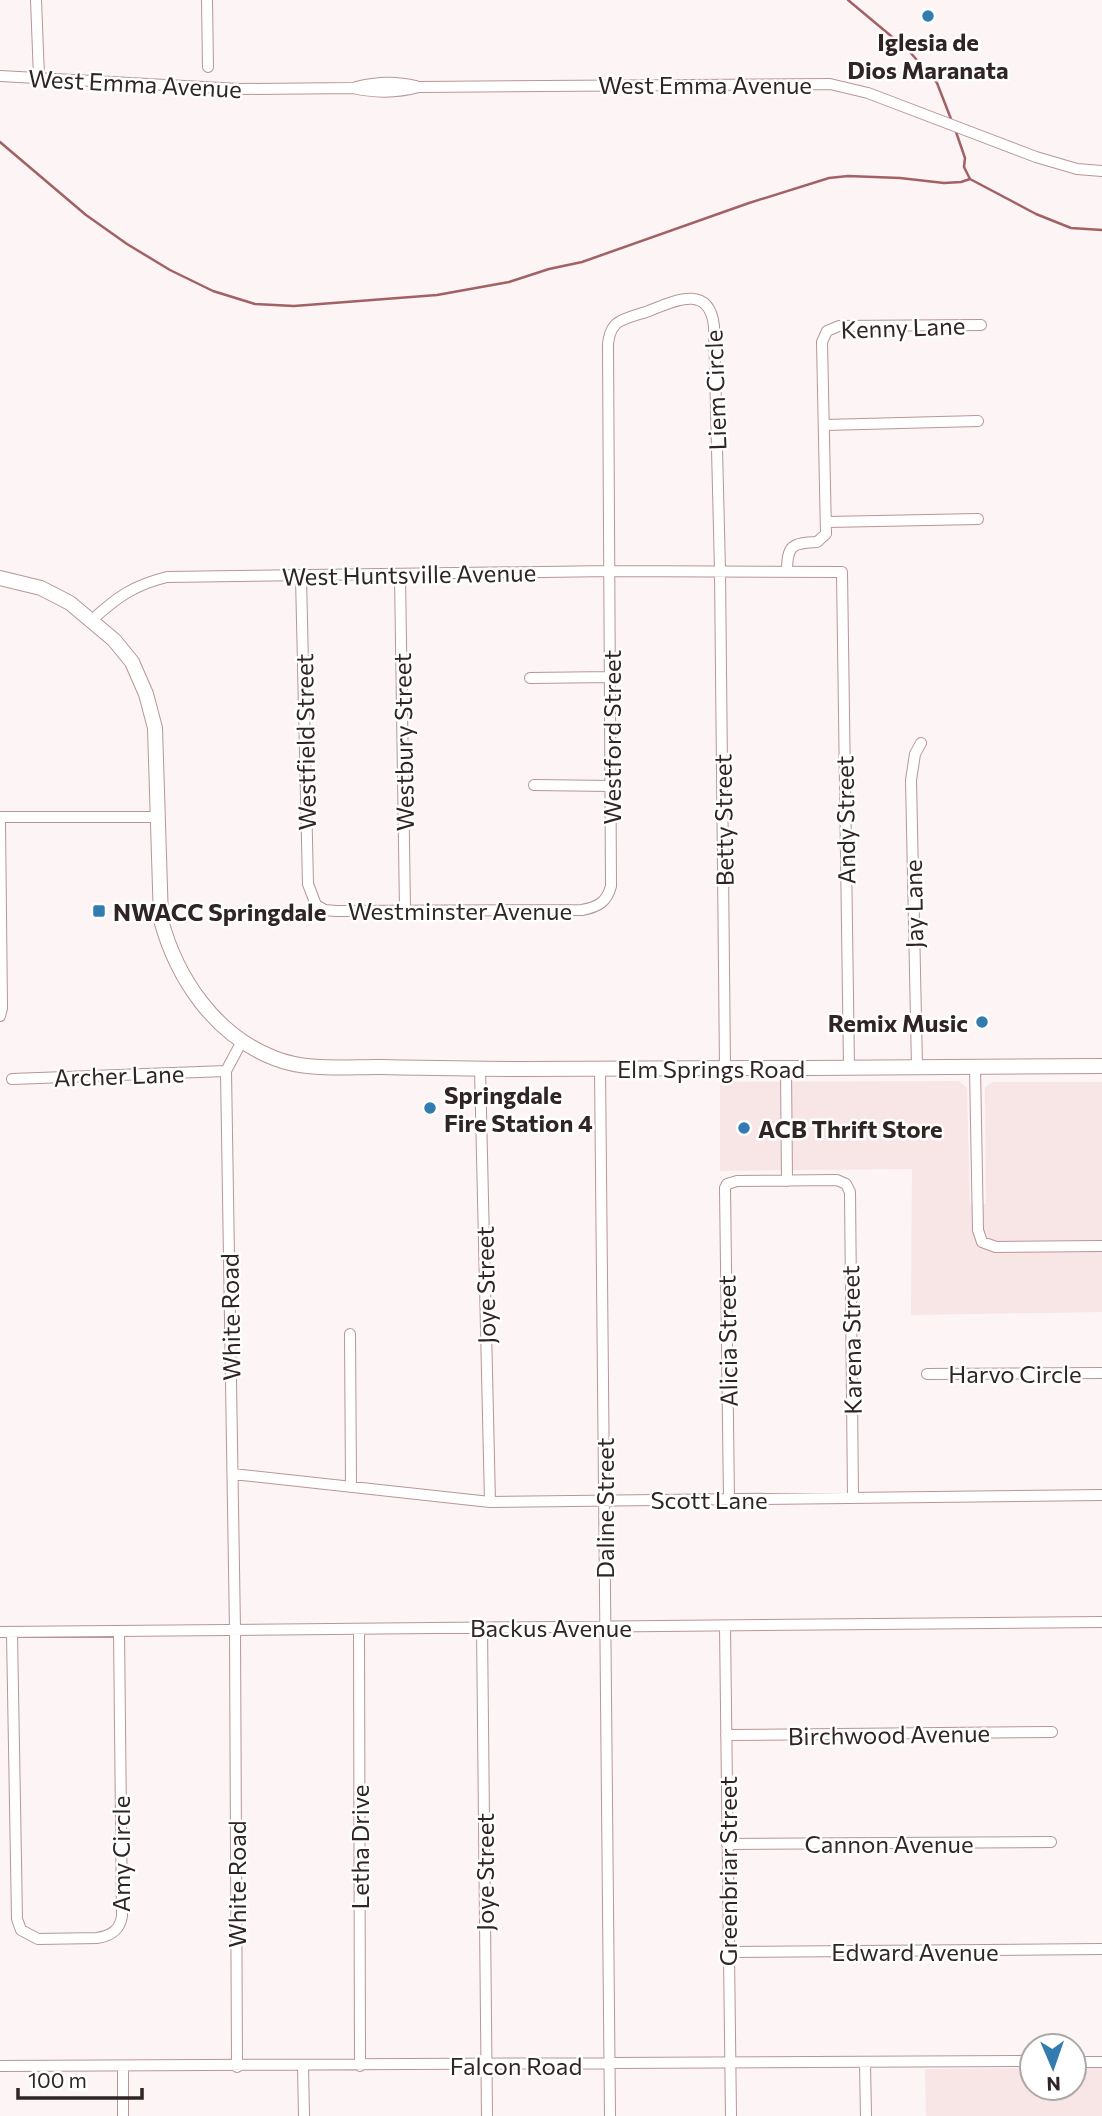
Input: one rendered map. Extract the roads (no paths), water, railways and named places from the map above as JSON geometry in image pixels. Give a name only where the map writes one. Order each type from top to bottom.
[{"type":"main road","points":[[0,578],[41,588],[70,603],[114,640],[132,662],[146,694],[155,728],[161,920],[185,979],[200,1002],[219,1024],[242,1041]]},
{"type":"main road","name":"Elm Springs Road","points":[[242,1041],[277,1059],[306,1066],[480,1069],[1102,1066]]},
{"type":"street","points":[[36,0],[39,78]]},
{"type":"street","points":[[207,0],[208,67]]},
{"type":"street","name":"West Emma Avenue","points":[[0,76],[217,88],[353,88],[370,91],[403,91],[418,87],[830,84],[868,93],[1058,164],[1102,171]]},
{"type":"street","name":"Liem Circle","points":[[611,571],[609,336],[620,321],[685,298],[696,299],[708,307],[714,326],[720,571]]},
{"type":"street","name":"Kenny Lane","points":[[825,425],[822,342],[827,331],[839,326],[981,325]]},
{"type":"street","points":[[787,572],[787,554],[790,548],[801,543],[817,542],[826,534],[825,425],[978,421]]},
{"type":"street","points":[[827,522],[978,519]]},
{"type":"street","name":"West Huntsville Avenue","points":[[92,620],[114,599],[131,589],[167,578],[611,571],[842,572]]},
{"type":"street","name":"Westford Street","points":[[603,902],[611,886],[611,571]]},
{"type":"street","name":"Betty Street","points":[[720,571],[726,1068]]},
{"type":"street","name":"Andy Street","points":[[842,572],[849,1068]]},
{"type":"street","name":"Westbury Street","points":[[400,575],[405,910]]},
{"type":"street","name":"Westfield Street","points":[[301,577],[308,884],[316,905]]},
{"type":"street","points":[[530,678],[610,677]]},
{"type":"street","name":"Jay Lane","points":[[917,1067],[911,780],[915,754],[921,743]]},
{"type":"street","points":[[534,785],[610,786]]},
{"type":"street","points":[[0,817],[156,817]]},
{"type":"street","points":[[0,823],[0,1016]]},
{"type":"street","name":"Westminster Avenue","points":[[316,905],[325,910],[336,911],[582,910],[594,908],[603,902]]},
{"type":"street","name":"White Road","points":[[237,2067],[235,1630],[226,1071],[242,1041]]},
{"type":"street","points":[[975,1067],[978,1230],[982,1242],[996,1247],[1102,1246]]},
{"type":"street","name":"Daline Street","points":[[600,1068],[610,2116]]},
{"type":"street","points":[[786,1068],[787,1181]]},
{"type":"street","name":"Joye Street","points":[[480,1069],[490,1502]]},
{"type":"street","name":"Archer Lane","points":[[12,1079],[226,1071]]},
{"type":"street","name":"Karena Street","points":[[787,1181],[837,1180],[846,1184],[850,1192],[853,1498]]},
{"type":"street","name":"Alicia Street","points":[[729,1499],[725,1192],[727,1184],[737,1181],[787,1181]]},
{"type":"street","points":[[350,1334],[351,1486]]},
{"type":"street","name":"Harvo Circle","points":[[927,1374],[1102,1373]]},
{"type":"street","name":"Scott Lane","points":[[233,1474],[490,1502],[1102,1495]]},
{"type":"street","name":"Backus Avenue","points":[[6,1633],[1102,1622]]},
{"type":"street","name":"Greenbriar Street","points":[[725,1626],[730,2116]]},
{"type":"street","name":"Joye Street","points":[[482,1627],[487,2116]]},
{"type":"street","name":"Letha Drive","points":[[359,1629],[360,2066]]},
{"type":"street","name":"Amy Circle","points":[[6,1633],[17,1919],[21,1930],[38,1938],[97,1938],[105,1937],[117,1929],[122,1916],[119,1631]]},
{"type":"street","name":"Birchwood Avenue","points":[[726,1735],[1052,1732]]},
{"type":"street","name":"Cannon Avenue","points":[[727,1844],[1051,1842]]},
{"type":"street","name":"Edward Avenue","points":[[728,1952],[1102,1949]]},
{"type":"street","name":"Falcon Road","points":[[0,2066],[237,2067],[1018,2061]]},
{"type":"street","points":[[865,2063],[866,2116]]},
{"type":"street","points":[[303,2066],[304,2116]]},
{"type":"street","points":[[122,2067],[123,2116]]},
{"type":"waterway","points":[[848,0],[909,51],[937,83],[951,119]]},
{"type":"waterway","points":[[955,129],[965,158],[964,167],[970,179],[1036,214],[1071,228],[1102,230]]},
{"type":"waterway","points":[[0,142],[86,215],[170,270],[213,291],[255,304],[294,306],[437,295],[509,282],[582,262],[829,178],[900,178],[944,183],[970,179]]},
{"type":"place","name":"Iglesia de Dios Maranata","points":[[928,16]]},
{"type":"place","name":"NWACC Springdale","points":[[99,911]]},
{"type":"place","name":"Remix Music","points":[[982,1022]]},
{"type":"place","name":"Springdale Fire Station 4","points":[[430,1108]]},
{"type":"place","name":"ACB Thrift Store","points":[[744,1128]]}]
